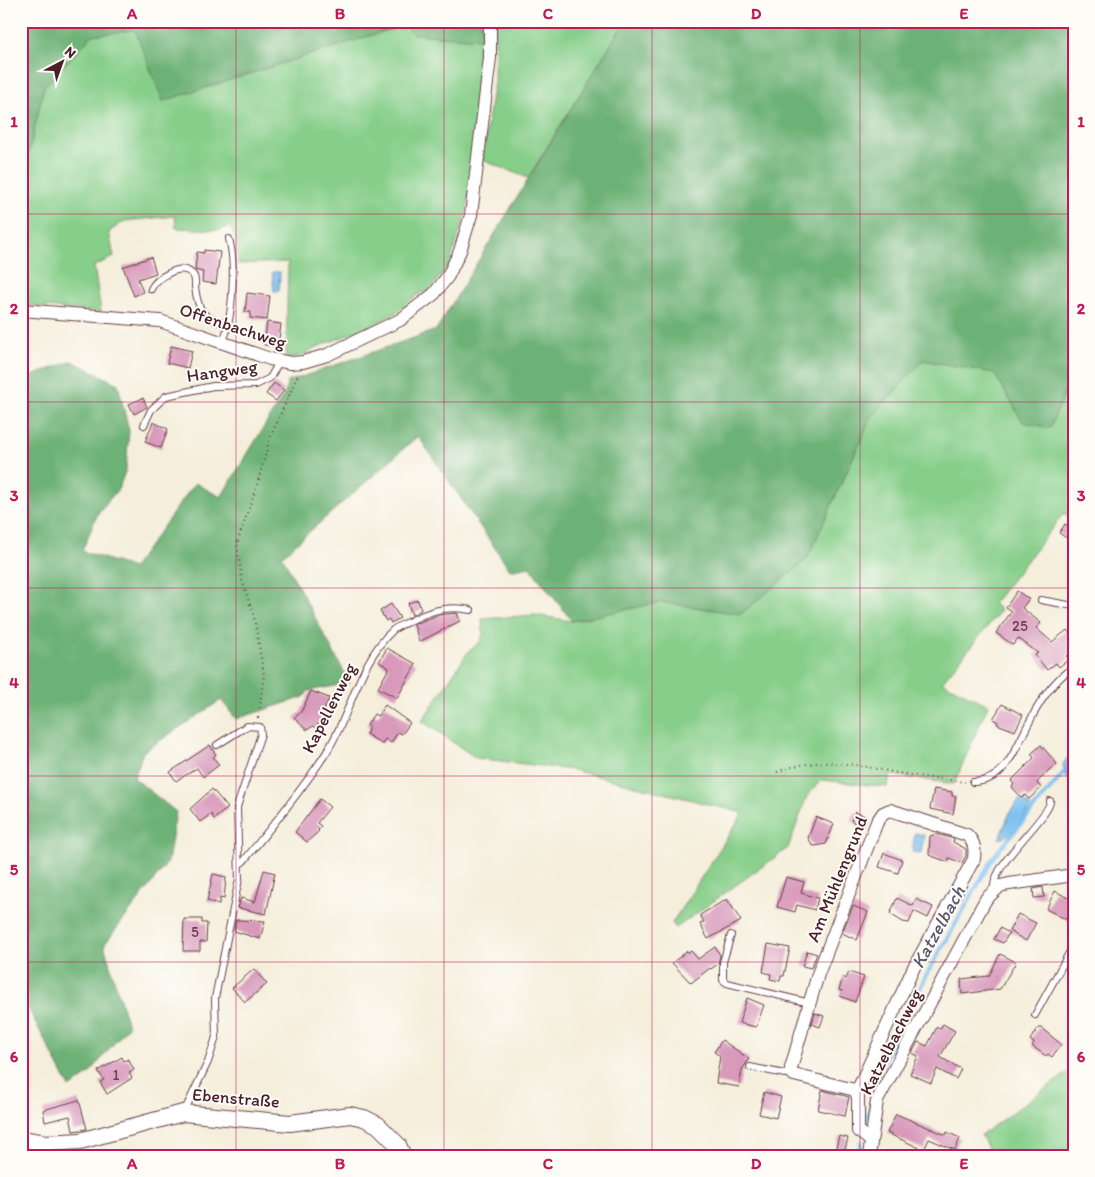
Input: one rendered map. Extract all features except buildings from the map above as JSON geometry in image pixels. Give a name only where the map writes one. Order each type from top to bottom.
[{"type":"street","name":"Offenbachweg","points":[[21,310],[160,322],[279,362],[303,362],[345,347],[400,320],[434,294],[448,276],[471,215],[490,58],[490,21]]},
{"type":"street","name":"Am Mühlengrund","points":[[791,1072],[810,1003],[846,899],[877,822],[882,813],[890,810],[897,811],[967,835],[973,841],[974,859],[914,967],[859,1087],[855,1090]]},
{"type":"street","points":[[995,891],[1009,884],[1074,876]]},
{"type":"street","name":"Katzelbachweg","points":[[868,1156],[878,1101],[986,900],[995,891]]},
{"type":"street","points":[[791,1072],[794,1076],[855,1090],[858,1097],[858,1131],[870,1140]]},
{"type":"street","name":"Ebenstraße","points":[[21,1139],[46,1143],[80,1141],[184,1113],[290,1123],[350,1115],[364,1118],[378,1125],[398,1145],[402,1156]]},
{"type":"lane","points":[[222,344],[228,324],[232,271],[229,239]]},
{"type":"lane","points":[[151,289],[154,282],[163,276],[184,270],[190,272],[194,277],[202,313],[209,319],[228,324]]},
{"type":"lane","name":"Hangweg","points":[[144,425],[151,410],[166,396],[214,386],[256,385],[270,378],[279,362]]},
{"type":"lane","points":[[1041,600],[1074,606]]},
{"type":"lane","name":"Kapellenweg","points":[[239,864],[292,800],[326,753],[368,665],[394,629],[430,611],[456,607],[471,610]]},
{"type":"lane","points":[[972,782],[988,780],[1004,768],[1016,750],[1042,701],[1054,684],[1074,667]]},
{"type":"lane","points":[[184,1113],[208,1062],[216,1037],[215,998],[240,879],[237,807],[261,734],[260,727],[246,726],[217,744]]},
{"type":"lane","points":[[995,891],[996,880],[1008,860],[1029,830],[1049,809],[1050,801]]},
{"type":"lane","points":[[731,935],[723,962],[723,980],[727,983],[810,1003]]},
{"type":"lane","points":[[1035,1015],[1074,944]]},
{"type":"lane","points":[[750,1067],[785,1074],[791,1072]]},
{"type":"path","points":[[258,726],[264,675],[254,617],[242,580],[237,544],[257,485],[270,438],[303,362]]},
{"type":"path","points":[[777,772],[806,764],[841,763],[933,779],[972,782]]},
{"type":"green space","points":[[21,21],[482,21],[483,39],[413,34],[404,25],[163,101],[135,30],[92,35],[44,87],[21,186]]},
{"type":"green space","points":[[495,21],[625,21],[528,178],[482,160],[494,82]]},
{"type":"green space","points":[[625,21],[1074,21],[1074,370],[1050,428],[1023,422],[994,373],[923,360],[871,418],[807,559],[741,614],[661,602],[572,621],[529,566],[510,570],[418,436],[282,556],[350,683],[308,691],[304,697],[236,719],[221,700],[143,752],[134,778],[176,812],[168,862],[104,945],[128,1026],[89,1074],[70,1088],[21,995],[21,380],[72,361],[118,384],[129,431],[126,469],[119,488],[98,513],[82,551],[133,568],[195,483],[221,497],[286,391],[287,382],[436,330]]},
{"type":"green space","points":[[404,25],[413,34],[483,39],[488,43],[467,210],[449,265],[429,291],[418,294],[396,313],[373,325],[317,347],[306,354],[286,359],[288,262],[238,264],[237,242],[230,227],[218,230],[176,228],[175,216],[124,221],[109,232],[114,257],[94,266],[101,312],[21,305],[21,186],[44,87],[92,35],[135,29],[163,101]]},
{"type":"green space","points":[[923,360],[994,373],[1023,422],[1050,428],[1074,370],[1074,520],[1064,513],[993,604],[1001,610],[942,682],[988,705],[954,784],[891,775],[887,787],[821,780],[807,796],[788,848],[676,928],[672,923],[743,813],[573,770],[476,758],[422,721],[468,652],[480,642],[483,635],[482,619],[534,615],[572,621],[661,602],[741,614],[807,559],[871,418]]},
{"type":"green space","points":[[1074,1068],[1074,1156],[992,1156],[981,1135]]},
{"type":"water","points":[[272,272],[280,272],[279,291],[274,291]]},
{"type":"water","points":[[1074,749],[1074,782],[1066,778],[1063,764]]},
{"type":"water","points":[[1020,799],[1031,806],[1013,830],[999,839],[1011,810]]},
{"type":"water","points":[[915,833],[924,835],[921,853],[912,852]]},
{"type":"waterway","points":[[281,21],[286,21]]},
{"type":"waterway","name":"Katzelbach","points":[[864,1127],[881,1067],[926,976],[994,856],[1066,770]]},
{"type":"waterway","name":"Katzelbach","points":[[859,1156],[861,1142]]}]
